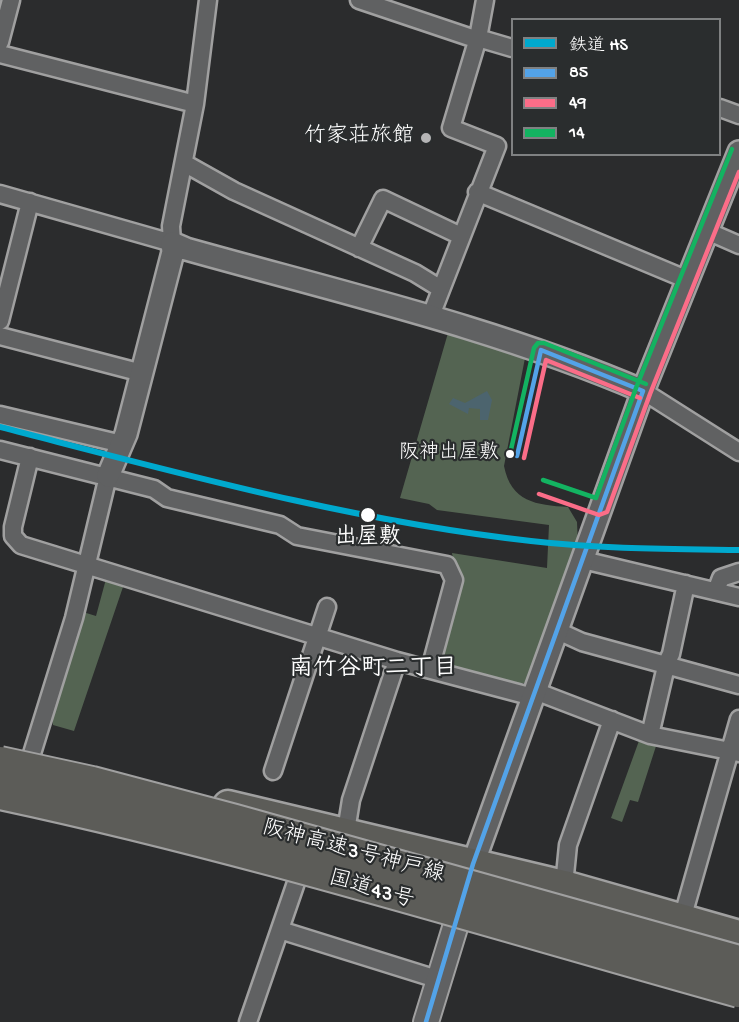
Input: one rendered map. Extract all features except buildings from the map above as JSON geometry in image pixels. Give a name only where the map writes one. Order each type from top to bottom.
[{"type":"highway","points":[[0,755],[15,761],[346,831],[564,885],[739,935]]},
{"type":"highway","name":"阪神高速3号神戸線","points":[[15,761],[739,962]]},
{"type":"highway","name":"阪神高速3号神戸線","points":[[0,795],[92,812],[232,848],[739,993]]},
{"type":"highway","name":"国道43号","points":[[0,795],[97,816],[739,993]]},
{"type":"main road","points":[[426,1022],[460,916],[473,864]]},
{"type":"street","points":[[0,42],[11,0]]},
{"type":"street","points":[[15,761],[71,629],[108,476],[122,444],[173,252],[171,226],[195,104],[208,0]]},
{"type":"street","points":[[359,0],[511,47]]},
{"type":"street","points":[[430,318],[477,192],[497,146],[452,128],[478,39],[485,0]]},
{"type":"street","points":[[0,54],[195,104]]},
{"type":"street","points":[[721,108],[739,115]]},
{"type":"street","points":[[473,864],[643,391],[739,152]]},
{"type":"street","points":[[184,163],[234,191],[415,273],[441,289]]},
{"type":"street","points":[[477,192],[688,280]]},
{"type":"street","points":[[0,194],[541,350],[643,391],[739,452]]},
{"type":"street","points":[[359,248],[383,199],[461,236]]},
{"type":"street","points":[[0,321],[30,202]]},
{"type":"street","points":[[707,231],[739,245]]},
{"type":"street","points":[[0,336],[142,374]]},
{"type":"street","points":[[0,416],[122,444]]},
{"type":"street","points":[[0,450],[154,489],[167,498],[280,525],[297,536],[447,565],[454,580],[430,669]]},
{"type":"street","points":[[30,457],[13,527],[13,536],[21,545],[397,661],[534,694],[650,735],[735,752]]},
{"type":"street","points":[[583,561],[739,597]]},
{"type":"street","points":[[716,591],[721,578],[739,572]]},
{"type":"street","points":[[650,735],[686,584]]},
{"type":"street","points":[[273,771],[327,607]]},
{"type":"street","points":[[558,631],[582,642],[739,685]]},
{"type":"street","points":[[346,831],[351,800],[397,661]]},
{"type":"street","points":[[682,919],[735,752],[739,719]]},
{"type":"street","points":[[564,885],[568,845],[612,720]]},
{"type":"street","points":[[254,1020],[300,871]]},
{"type":"street","points":[[280,930],[440,980]]},
{"type":"green space","points":[[448,333],[525,358],[504,466],[507,478],[512,487],[527,499],[545,505],[568,507],[577,522],[578,547],[528,682],[520,684],[445,664],[440,660],[454,566],[452,553],[547,568],[549,525],[437,510],[429,504],[400,498]]},
{"type":"green space","points":[[106,579],[124,584],[74,731],[53,725],[52,718],[83,612],[96,616]]},
{"type":"green space","points":[[640,738],[657,743],[638,802],[630,800],[622,822],[611,818]]},
{"type":"water","points":[[487,391],[492,400],[488,420],[480,420],[480,409],[469,408],[468,414],[449,404],[453,398],[465,403]]},
{"type":"rail line","name":"HS","points":[[0,427],[264,493],[397,521],[557,544],[739,550]]},
{"type":"transit line","name":"14","points":[[543,480],[596,498],[636,388],[732,149]]},
{"type":"transit line","name":"49","points":[[539,494],[599,515],[607,512],[650,394],[739,172]]},
{"type":"transit line","name":"14","points":[[510,454],[534,348],[538,343],[544,343],[646,384]]},
{"type":"transit line","name":"85","points":[[426,1022],[473,864],[643,391],[541,350],[517,456]]},
{"type":"transit line","name":"49","points":[[524,458],[546,360],[640,398]]},
{"type":"place","name":"竹家荘旅館","points":[[426,138]]},
{"type":"place","name":"阪神出屋敷","points":[[510,454]]},
{"type":"place","name":"出屋敷","points":[[368,515]]},
{"type":"district","name":"南竹谷町二丁目","points":[[373,670]]}]
